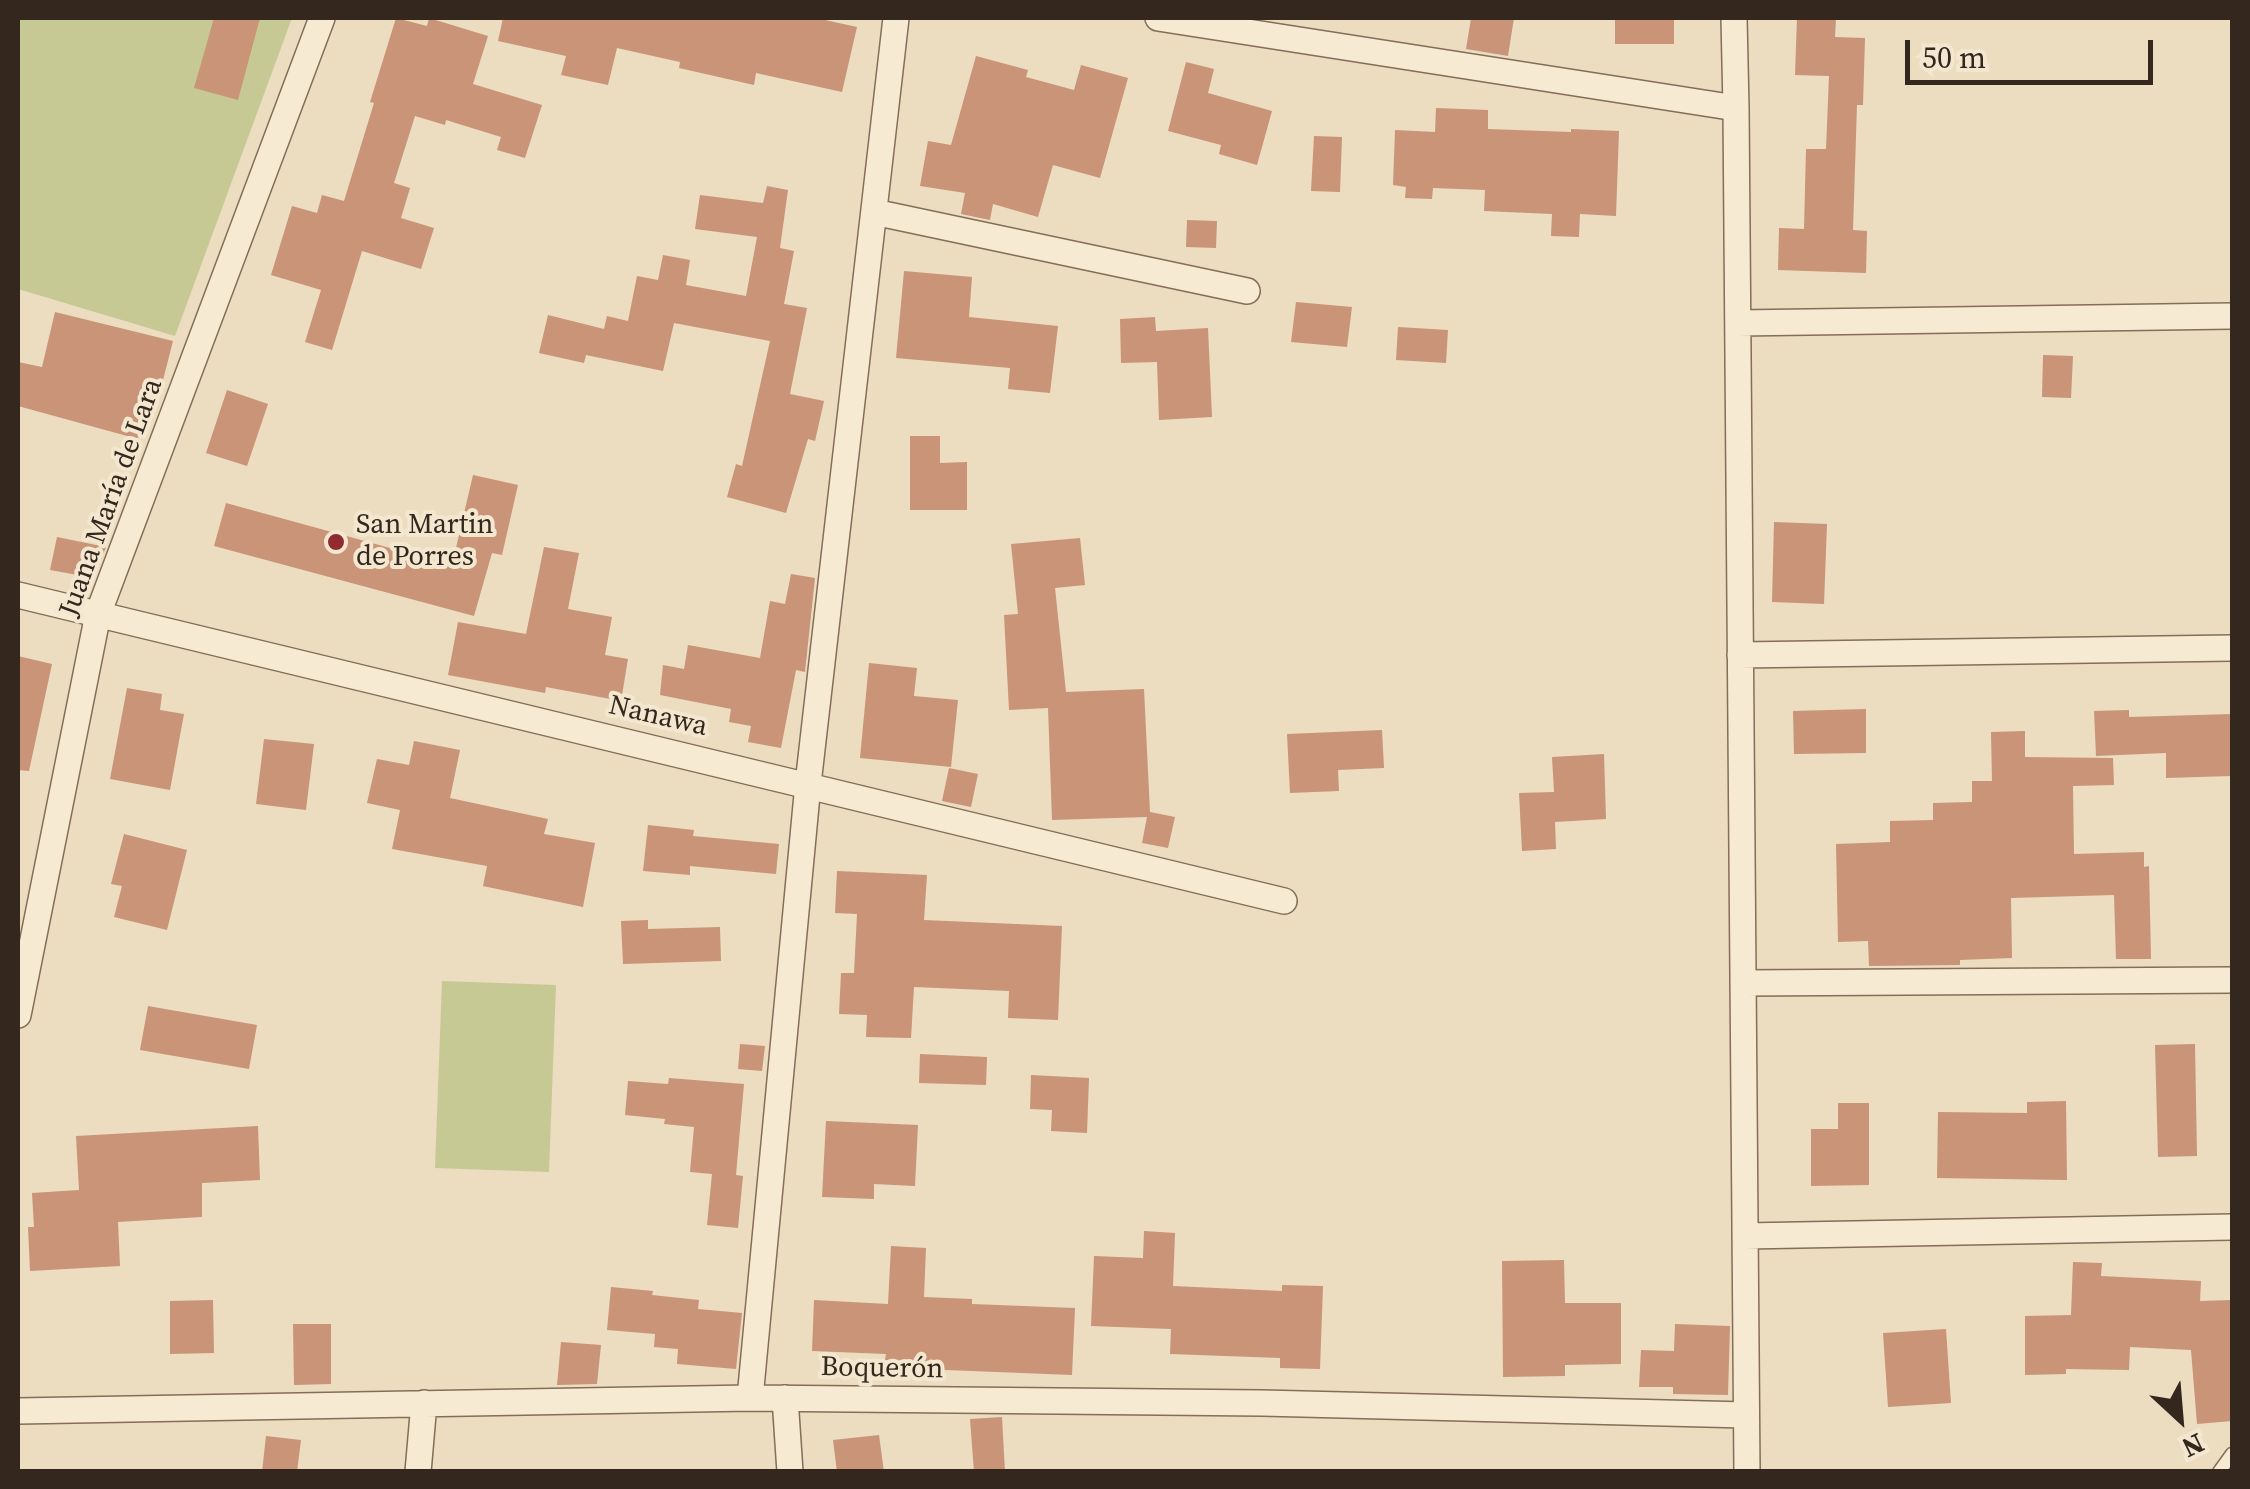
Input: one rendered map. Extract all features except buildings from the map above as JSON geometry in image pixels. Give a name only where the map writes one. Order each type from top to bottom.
[{"type":"street","name":"Juana María de Lara","points":[[18,1015],[98,614],[322,18]]},
{"type":"street","points":[[750,1398],[808,784],[896,18]]},
{"type":"street","points":[[1158,18],[1736,108]]},
{"type":"street","points":[[1734,18],[1747,1472]]},
{"type":"street","points":[[874,212],[1247,292]]},
{"type":"street","points":[[1738,323],[2232,316]]},
{"type":"street","name":"Nanawa","points":[[18,595],[1284,901]]},
{"type":"street","points":[[1740,655],[2232,648]]},
{"type":"street","points":[[1743,983],[2232,980]]},
{"type":"street","points":[[1745,1236],[2232,1227]]},
{"type":"street","points":[[786,1398],[790,1472]]},
{"type":"street","name":"Boquerón","points":[[18,1411],[786,1398],[1746,1414]]},
{"type":"street","points":[[418,1472],[424,1403]]},
{"type":"lane","points":[[2219,1472],[2232,1454]]},
{"type":"green space","points":[[18,18],[292,18],[175,336],[18,289]]},
{"type":"green space","points":[[442,981],[556,985],[549,1172],[435,1168]]},
{"type":"place","name":"San Martin de Porres","points":[[336,542]]}]
